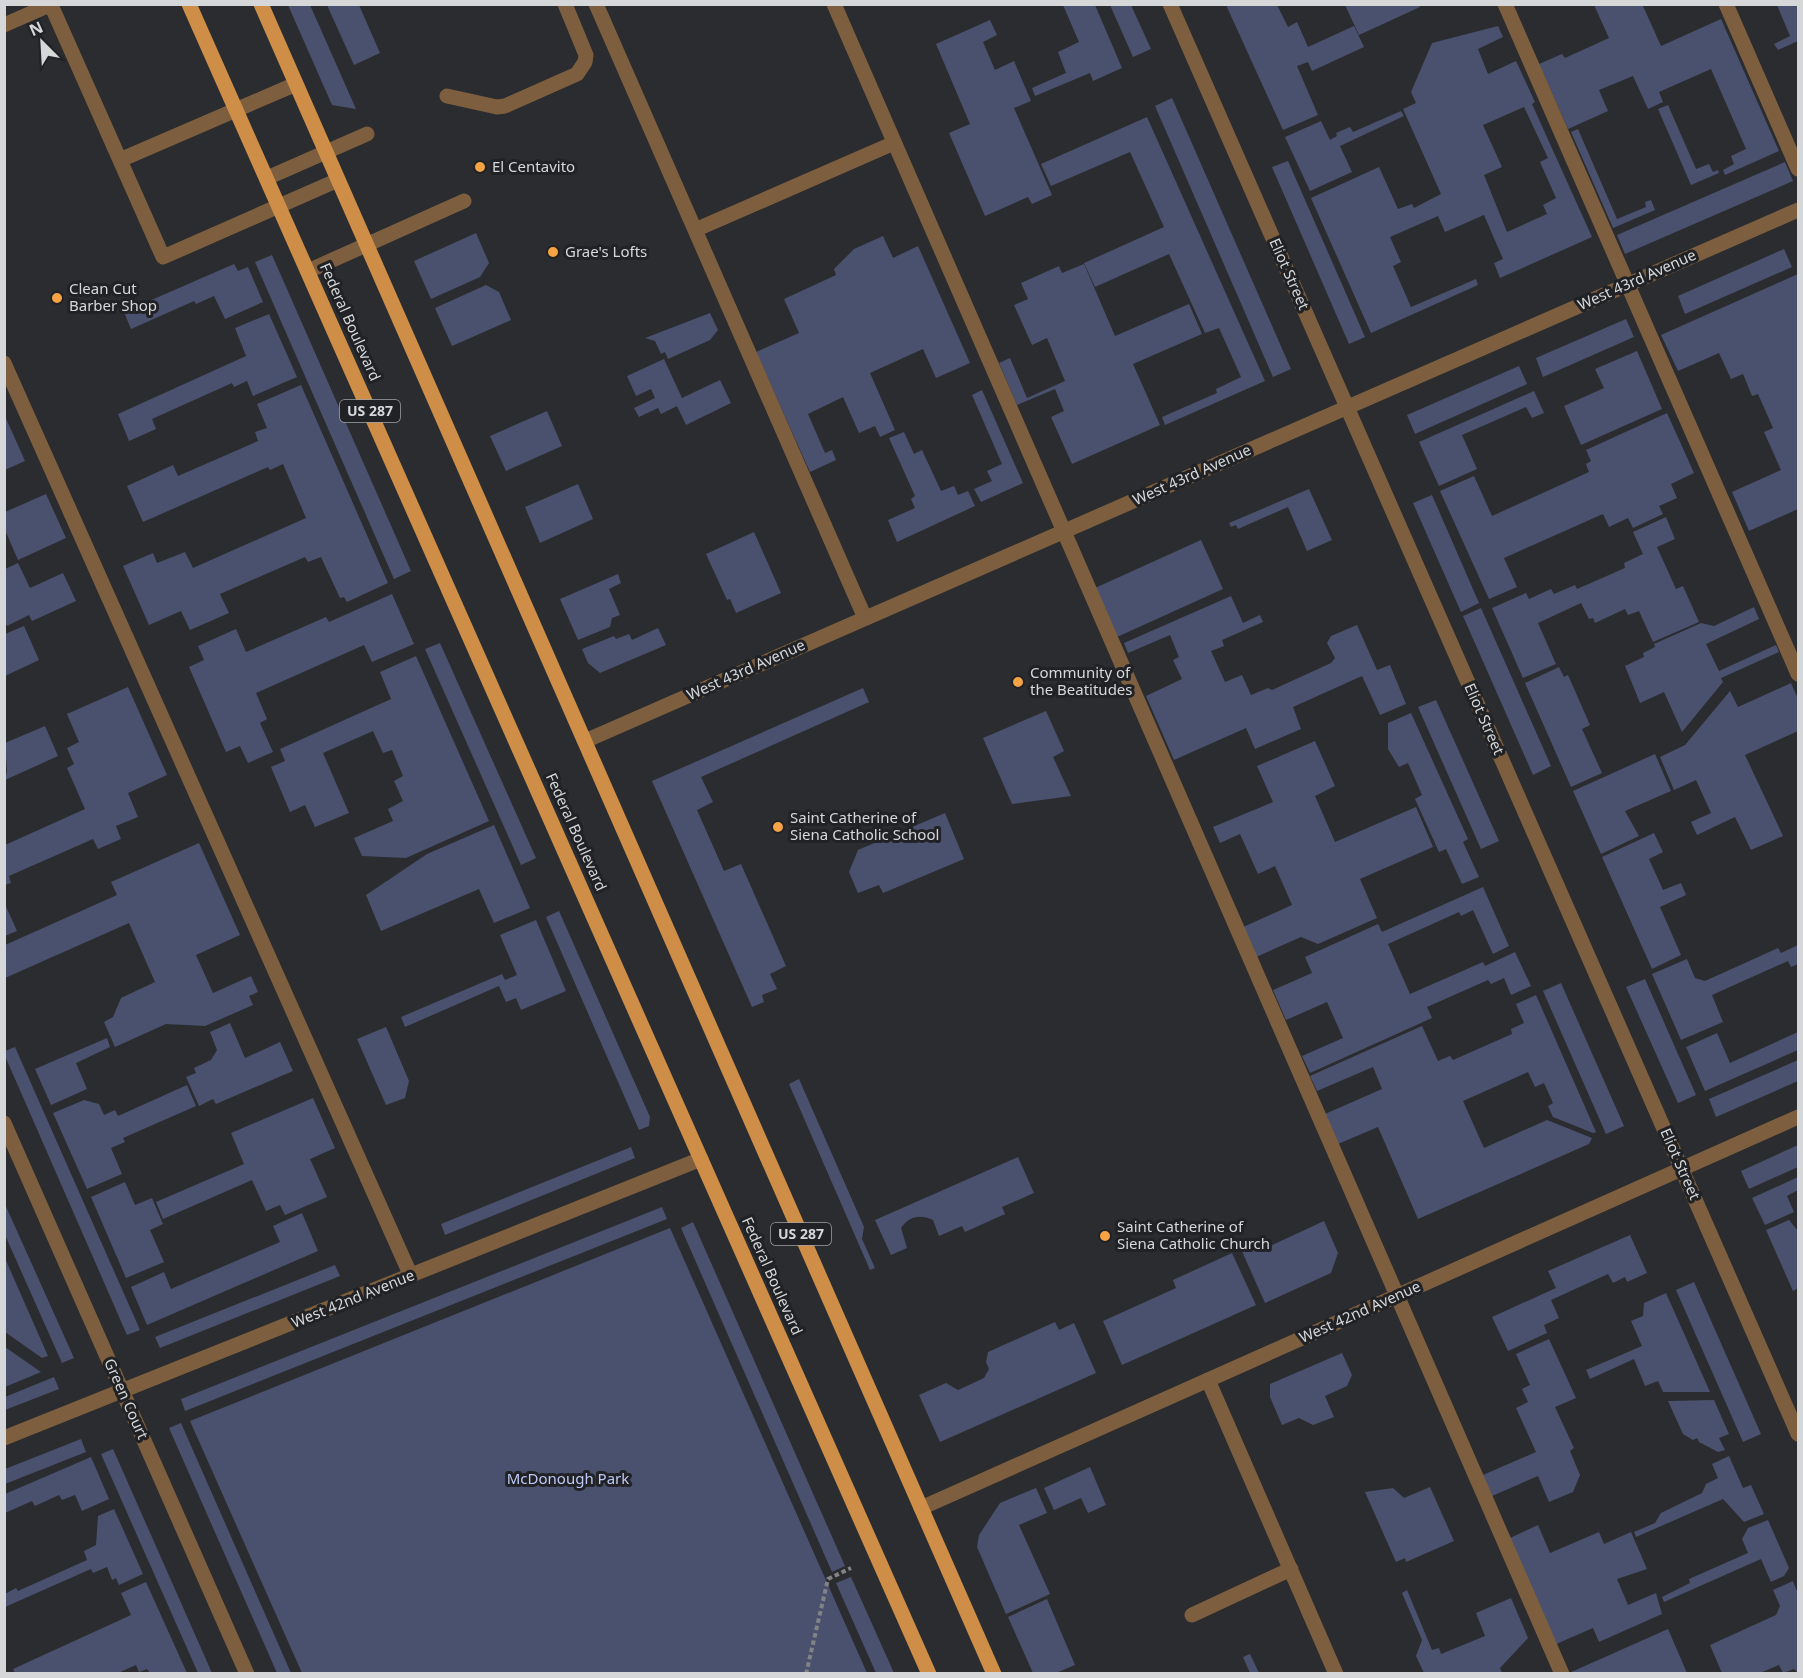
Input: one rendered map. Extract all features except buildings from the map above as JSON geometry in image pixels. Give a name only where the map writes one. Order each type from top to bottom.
[{"type":"main road","name":"Federal Boulevard","points":[[189,4],[929,1674]]},
{"type":"main road","name":"US 287","points":[[261,4],[994,1674]]},
{"type":"street","points":[[447,96],[497,107],[505,106],[577,75],[585,62],[586,55],[565,4]]},
{"type":"street","points":[[596,4],[865,618]]},
{"type":"street","points":[[834,4],[1562,1674]]},
{"type":"street","name":"Eliot Street","points":[[1170,4],[1798,1434]]},
{"type":"street","points":[[1505,4],[1627,285],[1797,665]]},
{"type":"street","points":[[1726,4],[1798,169]]},
{"type":"street","points":[[4,25],[52,5],[163,256],[338,180]]},
{"type":"street","points":[[120,160],[296,84]]},
{"type":"street","points":[[267,178],[367,134]]},
{"type":"street","points":[[695,230],[894,143]]},
{"type":"street","points":[[308,271],[464,201]]},
{"type":"street","name":"West 43rd Avenue","points":[[585,741],[1798,210]]},
{"type":"street","points":[[4,363],[411,1276]]},
{"type":"street","name":"West 42nd Avenue","points":[[921,1508],[1798,1117]]},
{"type":"street","name":"Green Court","points":[[4,1124],[248,1674]]},
{"type":"street","name":"West 42nd Avenue","points":[[4,1438],[701,1159]]},
{"type":"street","points":[[1208,1380],[1336,1674]]},
{"type":"street","points":[[1192,1615],[1291,1569]]},
{"type":"path","points":[[806,1674],[828,1579]]},
{"type":"green space","points":[[1418,4],[1420,7],[1359,35],[1345,5]]},
{"type":"green space","points":[[288,5],[310,5],[356,109],[332,105]]},
{"type":"green space","points":[[327,5],[359,5],[380,53],[354,65]]},
{"type":"green space","points":[[1063,5],[1095,5],[1122,68],[1093,81],[1090,73],[1035,96],[1032,88],[1066,73],[1058,52],[1079,42]]},
{"type":"green space","points":[[1110,5],[1131,5],[1151,49],[1133,57]]},
{"type":"green space","points":[[1226,5],[1277,5],[1288,27],[1297,22],[1308,47],[1354,26],[1364,47],[1312,71],[1308,62],[1297,66],[1318,115],[1283,130]]},
{"type":"green space","points":[[1594,5],[1646,5],[1643,6],[1661,46],[1721,19],[1779,151],[1725,175],[1723,170],[1734,164],[1731,156],[1746,149],[1711,69],[1659,92],[1663,102],[1648,109],[1633,76],[1599,90],[1608,111],[1568,129],[1539,64],[1562,54],[1565,58],[1609,38]]},
{"type":"green space","points":[[1777,5],[1798,5],[1798,41],[1778,50],[1774,44],[1790,36]]},
{"type":"green space","points":[[990,20],[997,35],[983,42],[995,70],[1014,61],[1031,101],[1014,108],[1052,195],[1032,204],[1028,197],[985,216],[949,133],[970,124],[936,44]]},
{"type":"green space","points":[[1498,26],[1503,37],[1478,49],[1488,74],[1516,61],[1535,102],[1532,104],[1592,237],[1500,278],[1494,263],[1503,259],[1484,215],[1445,232],[1438,216],[1390,237],[1401,262],[1393,266],[1411,307],[1476,279],[1478,285],[1371,333],[1311,198],[1379,167],[1398,209],[1412,204],[1414,208],[1441,194],[1403,109],[1416,103],[1411,92],[1432,43]],"holes":[[[1524,107],[1548,158],[1540,162],[1556,198],[1543,205],[1547,214],[1507,232],[1484,175],[1502,167],[1483,125]]]},
{"type":"green space","points":[[1172,98],[1291,369],[1273,377],[1155,106]]},
{"type":"green space","points":[[1668,105],[1696,169],[1709,164],[1713,172],[1718,170],[1719,173],[1691,185],[1658,109]]},
{"type":"green space","points":[[1401,111],[1404,116],[1340,146],[1352,172],[1310,191],[1285,137],[1321,121],[1330,140],[1337,136],[1336,133],[1350,127],[1353,132]]},
{"type":"green space","points":[[1147,117],[1265,381],[1165,425],[1162,417],[1217,393],[1216,389],[1241,377],[1219,328],[1205,333],[1169,254],[1095,287],[1084,263],[1164,227],[1130,152],[1051,186],[1041,164]]},
{"type":"green space","points":[[1578,129],[1617,219],[1646,207],[1645,202],[1651,200],[1655,210],[1613,228],[1571,132]]},
{"type":"green space","points":[[1288,161],[1365,337],[1349,344],[1272,167]]},
{"type":"green space","points":[[1785,162],[1793,181],[1625,254],[1617,235]]},
{"type":"green space","points":[[476,233],[489,263],[480,277],[431,299],[414,261]]},
{"type":"green space","points":[[883,236],[893,258],[918,246],[970,363],[936,378],[923,349],[870,373],[895,430],[880,437],[875,426],[859,433],[843,397],[808,414],[825,453],[832,450],[836,460],[810,472],[756,352],[799,333],[784,299],[836,275],[834,269],[854,249]]},
{"type":"green space","points":[[1784,249],[1792,267],[1685,314],[1678,296]]},
{"type":"green space","points":[[272,255],[411,571],[394,579],[255,262]]},
{"type":"green space","points":[[234,264],[238,271],[248,267],[263,302],[225,319],[214,296],[196,304],[194,301],[131,329],[124,312]]},
{"type":"green space","points":[[1084,264],[1115,336],[1189,304],[1202,334],[1133,364],[1160,425],[1072,464],[1051,417],[1064,411],[1055,389],[1017,405],[999,363],[1010,358],[1027,398],[1065,381],[1047,338],[1032,345],[1014,305],[1028,299],[1021,283],[1059,266],[1062,273]]},
{"type":"green space","points":[[1798,274],[1798,509],[1749,531],[1732,492],[1781,470],[1764,432],[1773,428],[1758,394],[1752,396],[1743,374],[1731,379],[1719,353],[1678,371],[1661,335]]},
{"type":"green space","points":[[486,285],[499,292],[511,320],[452,346],[435,308]]},
{"type":"green space","points":[[710,313],[718,330],[710,340],[668,359],[665,352],[661,354],[655,341],[645,338]]},
{"type":"green space","points":[[269,314],[297,377],[253,396],[247,381],[234,387],[232,383],[152,419],[156,429],[129,441],[118,414],[246,356],[235,328]]},
{"type":"green space","points":[[1626,319],[1634,337],[1543,377],[1536,358]]},
{"type":"green space","points":[[1637,351],[1662,409],[1581,445],[1564,406],[1604,388],[1595,369]]},
{"type":"green space","points":[[664,359],[682,398],[720,380],[731,403],[686,425],[677,406],[661,414],[658,408],[639,417],[634,408],[655,398],[651,389],[636,396],[627,376]]},
{"type":"green space","points":[[1519,366],[1527,384],[1415,434],[1407,415]]},
{"type":"green space","points":[[301,385],[388,583],[347,602],[344,597],[340,598],[321,557],[308,562],[305,557],[220,594],[229,613],[190,630],[181,611],[149,625],[123,566],[153,553],[157,563],[185,552],[193,568],[306,518],[283,464],[270,470],[268,467],[143,522],[127,486],[173,465],[178,476],[258,441],[255,432],[267,428],[257,404]]},
{"type":"green space","points":[[982,390],[1023,483],[981,502],[974,489],[992,481],[987,471],[1002,464],[972,395]]},
{"type":"green space","points":[[1534,391],[1544,413],[1532,418],[1526,407],[1462,435],[1477,469],[1439,486],[1419,442]]},
{"type":"green space","points":[[547,411],[562,446],[506,471],[490,436]]},
{"type":"green space","points":[[1667,413],[1694,473],[1671,484],[1677,498],[1659,506],[1663,514],[1633,528],[1628,518],[1609,527],[1603,514],[1504,558],[1517,587],[1489,599],[1440,491],[1474,476],[1492,516],[1589,472],[1586,464],[1591,461],[1586,450]]},
{"type":"green space","points":[[4,414],[25,461],[5,470],[4,470]]},
{"type":"green space","points":[[904,432],[914,454],[922,450],[941,491],[954,486],[958,495],[968,491],[975,506],[897,542],[888,520],[915,508],[911,499],[915,496],[889,438]]},
{"type":"green space","points":[[578,484],[593,519],[540,543],[525,507]]},
{"type":"green space","points":[[1309,489],[1332,540],[1307,551],[1288,507],[1238,529],[1236,525],[1231,527],[1229,523]]},
{"type":"green space","points":[[46,494],[66,538],[18,560],[5,530],[5,512]]},
{"type":"green space","points":[[1432,495],[1479,603],[1461,612],[1413,503]]},
{"type":"green space","points":[[1666,517],[1675,539],[1657,547],[1676,589],[1683,586],[1699,622],[1653,642],[1639,611],[1628,615],[1625,609],[1595,623],[1593,618],[1589,619],[1581,603],[1538,623],[1556,664],[1523,678],[1492,608],[1526,593],[1529,599],[1551,589],[1554,594],[1575,585],[1577,589],[1625,568],[1624,563],[1643,554],[1633,532]]},
{"type":"green space","points":[[754,532],[781,593],[736,613],[730,599],[727,600],[706,554]]},
{"type":"green space","points":[[1201,540],[1223,589],[1117,637],[1095,588]]},
{"type":"green space","points":[[18,563],[30,588],[63,573],[76,601],[32,621],[29,615],[7,626],[4,620],[5,569]]},
{"type":"green space","points":[[618,574],[621,583],[609,589],[620,615],[612,618],[610,627],[578,640],[560,599]]},
{"type":"green space","points":[[392,594],[414,644],[372,662],[364,645],[256,693],[267,719],[260,723],[273,752],[248,763],[240,746],[226,752],[189,667],[204,660],[198,646],[236,629],[246,652],[326,617],[329,622]]},
{"type":"green space","points":[[1231,596],[1243,623],[1260,615],[1263,622],[1222,640],[1224,646],[1211,651],[1225,682],[1242,675],[1251,695],[1268,688],[1272,690],[1331,663],[1335,658],[1327,643],[1331,636],[1357,625],[1377,670],[1390,665],[1406,704],[1380,715],[1362,676],[1293,707],[1301,729],[1255,749],[1246,728],[1174,760],[1146,696],[1182,679],[1173,660],[1179,657],[1170,635],[1128,653],[1124,643]]},
{"type":"green space","points":[[1754,607],[1759,619],[1706,644],[1719,671],[1776,645],[1779,652],[1721,678],[1723,682],[1682,732],[1664,692],[1640,703],[1625,666],[1644,657],[1643,653],[1655,647],[1654,644],[1701,623],[1714,626]]},
{"type":"green space","points":[[1481,608],[1551,766],[1533,775],[1463,616]]},
{"type":"green space","points":[[24,626],[39,660],[5,676],[5,634]]},
{"type":"green space","points":[[658,628],[666,645],[600,673],[588,663],[582,649],[614,636],[616,639],[629,634],[632,640]]},
{"type":"green space","points":[[440,643],[536,858],[521,865],[425,649]]},
{"type":"green space","points":[[416,656],[489,821],[406,858],[362,856],[354,838],[393,821],[388,809],[403,801],[394,781],[403,776],[392,750],[383,753],[373,731],[323,753],[349,813],[315,827],[305,805],[290,812],[271,767],[285,761],[280,749],[391,699],[380,672]]},
{"type":"green space","points":[[1559,667],[1564,677],[1568,675],[1590,725],[1582,729],[1602,773],[1571,787],[1525,683]]},
{"type":"green space","points":[[1791,683],[1798,699],[1798,731],[1745,755],[1783,836],[1751,850],[1735,817],[1697,835],[1691,822],[1711,813],[1696,780],[1674,790],[1660,757],[1685,745],[1730,691],[1738,707]]},
{"type":"green space","points":[[128,687],[167,775],[128,793],[138,817],[116,826],[121,839],[98,849],[93,839],[9,876],[11,883],[5,885],[5,845],[85,809],[67,768],[74,764],[67,748],[79,742],[67,714]]},
{"type":"green space","points":[[863,688],[869,702],[701,777],[713,802],[697,810],[724,871],[741,864],[786,966],[770,974],[777,989],[762,995],[764,1002],[752,1007],[652,781]]},
{"type":"green space","points":[[1436,700],[1499,841],[1481,849],[1418,707]]},
{"type":"green space","points":[[1046,711],[1064,751],[1053,757],[1071,796],[1012,804],[983,738]]},
{"type":"green space","points":[[1411,713],[1468,839],[1463,842],[1479,877],[1462,884],[1446,849],[1439,852],[1415,799],[1422,795],[1408,763],[1399,767],[1388,749],[1388,723]]},
{"type":"green space","points":[[45,726],[58,756],[5,780],[7,771],[5,743]]},
{"type":"green space","points":[[1315,741],[1335,786],[1315,796],[1335,842],[1416,807],[1433,847],[1360,879],[1377,918],[1318,944],[1301,937],[1254,958],[1241,928],[1292,905],[1275,866],[1258,874],[1240,834],[1220,843],[1213,827],[1273,802],[1257,766]]},
{"type":"green space","points":[[1655,754],[1671,791],[1625,811],[1639,836],[1601,854],[1573,791]]},
{"type":"green space","points":[[945,813],[964,859],[883,893],[879,885],[858,893],[849,872],[858,850]]},
{"type":"green space","points":[[494,825],[530,908],[494,923],[479,889],[381,931],[366,895],[427,854]]},
{"type":"green space","points":[[1654,833],[1663,852],[1649,859],[1663,890],[1681,883],[1686,895],[1660,907],[1681,955],[1652,969],[1602,857]]},
{"type":"green space","points":[[199,843],[240,935],[196,955],[213,993],[251,976],[258,992],[249,996],[253,1005],[205,1026],[166,1024],[115,1047],[104,1022],[113,1017],[121,998],[155,982],[129,923],[5,978],[5,945],[117,895],[111,882]]},
{"type":"green space","points":[[1483,887],[1509,946],[1493,954],[1473,910],[1461,916],[1459,912],[1388,944],[1410,994],[1483,962],[1485,966],[1515,952],[1531,986],[1511,995],[1504,978],[1491,984],[1488,980],[1427,1007],[1432,1018],[1310,1073],[1302,1056],[1343,1038],[1327,1002],[1286,1020],[1273,990],[1312,973],[1305,957],[1378,924],[1382,932]]},
{"type":"green space","points":[[4,902],[17,931],[5,936],[4,936]]},
{"type":"green space","points":[[559,911],[650,1117],[649,1126],[639,1130],[546,917]]},
{"type":"green space","points":[[536,920],[566,991],[521,1010],[516,998],[506,1002],[499,986],[405,1027],[401,1017],[502,974],[505,980],[517,975],[500,935]]},
{"type":"green space","points":[[1798,945],[1798,964],[1791,967],[1788,961],[1712,995],[1723,1022],[1681,1040],[1652,974],[1687,959],[1695,978],[1705,981],[1778,948],[1781,953]]},
{"type":"green space","points":[[1645,979],[1696,1095],[1678,1103],[1626,987]]},
{"type":"green space","points":[[1561,983],[1624,1126],[1606,1134],[1543,991]]},
{"type":"green space","points":[[1536,995],[1596,1132],[1593,1133],[1553,1117],[1548,1106],[1553,1103],[1544,1083],[1535,1087],[1528,1072],[1463,1101],[1484,1148],[1547,1120],[1592,1138],[1589,1144],[1418,1219],[1378,1127],[1338,1144],[1325,1114],[1382,1089],[1373,1067],[1317,1091],[1310,1076],[1422,1026],[1438,1061],[1450,1056],[1453,1060],[1512,1034],[1511,1029],[1524,1023],[1516,1004]]},
{"type":"green space","points":[[230,1023],[245,1058],[280,1042],[293,1071],[216,1104],[213,1099],[199,1106],[186,1077],[196,1073],[194,1068],[211,1060],[217,1050],[210,1032]]},
{"type":"green space","points":[[386,1027],[409,1081],[405,1098],[386,1105],[357,1039]]},
{"type":"green space","points":[[1798,1032],[1798,1050],[1705,1091],[1686,1047],[1717,1033],[1730,1063]]},
{"type":"green space","points":[[107,1038],[110,1047],[76,1063],[87,1089],[51,1105],[35,1069]]},
{"type":"green space","points":[[15,1047],[140,1330],[127,1335],[5,1056],[5,1051]]},
{"type":"green space","points":[[1798,1060],[1798,1081],[1716,1117],[1709,1099]]},
{"type":"green space","points":[[799,1079],[864,1227],[862,1239],[875,1268],[870,1270],[789,1084]]},
{"type":"green space","points":[[187,1085],[196,1106],[123,1138],[125,1142],[111,1148],[122,1174],[87,1189],[53,1113],[84,1100],[99,1104],[104,1115],[115,1110],[118,1116]]},
{"type":"green space","points":[[313,1098],[335,1148],[310,1159],[327,1197],[285,1215],[280,1205],[266,1211],[252,1180],[163,1219],[156,1202],[244,1164],[231,1133]]},
{"type":"green space","points":[[1798,1145],[1798,1167],[1749,1189],[1741,1171]]},
{"type":"green space","points":[[631,1147],[635,1158],[445,1235],[441,1224]]},
{"type":"green space","points":[[1018,1157],[1034,1193],[1002,1207],[1005,1214],[965,1232],[962,1226],[939,1236],[933,1220],[924,1217],[911,1219],[901,1228],[907,1248],[891,1255],[875,1220]]},
{"type":"green space","points":[[1798,1177],[1798,1190],[1787,1196],[1794,1212],[1765,1225],[1752,1198]]},
{"type":"green space","points":[[125,1182],[135,1205],[152,1198],[163,1224],[150,1230],[164,1262],[126,1278],[91,1197]]},
{"type":"green space","points":[[4,1202],[74,1358],[62,1363],[5,1235]]},
{"type":"green space","points":[[662,1207],[667,1219],[185,1411],[181,1399]]},
{"type":"green space","points":[[302,1213],[318,1251],[147,1325],[131,1287],[164,1272],[171,1289],[280,1242],[273,1226]]},
{"type":"green space","points":[[1789,1220],[1798,1231],[1798,1288],[1793,1291],[1766,1230]]},
{"type":"green space","points":[[1324,1221],[1338,1253],[1331,1273],[1265,1303],[1240,1247],[1265,1236],[1270,1246]]},
{"type":"green space","points":[[693,1222],[845,1566],[832,1572],[681,1228]]},
{"type":"green space","name":"McDonough Park","points":[[670,1228],[867,1673],[302,1673],[190,1421]]},
{"type":"green space","points":[[1630,1235],[1647,1273],[1627,1282],[1625,1277],[1613,1283],[1608,1274],[1551,1300],[1559,1318],[1544,1325],[1547,1333],[1508,1351],[1492,1317],[1556,1288],[1548,1271]]},
{"type":"green space","points":[[1232,1253],[1256,1305],[1122,1365],[1103,1321],[1176,1288],[1173,1280]]},
{"type":"green space","points":[[4,1256],[48,1356],[42,1358],[5,1332]]},
{"type":"green space","points":[[335,1265],[340,1276],[160,1348],[155,1337]]},
{"type":"green space","points":[[1694,1282],[1761,1434],[1743,1442],[1676,1290]]},
{"type":"green space","points":[[1666,1293],[1710,1392],[1663,1392],[1658,1381],[1645,1386],[1634,1359],[1590,1379],[1586,1370],[1642,1346],[1631,1321],[1643,1316],[1644,1303]]},
{"type":"green space","points":[[1055,1322],[1059,1330],[1074,1323],[1096,1373],[940,1442],[919,1395],[946,1383],[958,1390],[984,1378],[989,1369],[986,1362],[988,1352]]},
{"type":"green space","points":[[1549,1339],[1576,1398],[1555,1407],[1574,1448],[1570,1451],[1580,1475],[1573,1492],[1549,1502],[1538,1476],[1492,1496],[1483,1475],[1536,1452],[1516,1408],[1528,1402],[1522,1389],[1530,1385],[1516,1354]]},
{"type":"green space","points":[[5,1347],[41,1372],[5,1387]]},
{"type":"green space","points":[[1342,1353],[1352,1375],[1347,1386],[1325,1396],[1334,1417],[1313,1425],[1299,1418],[1282,1425],[1270,1397],[1270,1384]]},
{"type":"green space","points":[[54,1377],[59,1389],[5,1410],[5,1397]]},
{"type":"green space","points":[[1714,1400],[1729,1434],[1719,1438],[1725,1450],[1718,1452],[1699,1442],[1697,1438],[1693,1440],[1683,1434],[1668,1401]]},
{"type":"green space","points":[[181,1423],[291,1673],[277,1673],[169,1428]]},
{"type":"green space","points":[[81,1439],[86,1452],[5,1484],[5,1469]]},
{"type":"green space","points":[[113,1449],[212,1673],[198,1673],[101,1454]]},
{"type":"green space","points":[[1729,1456],[1743,1488],[1751,1485],[1764,1514],[1744,1522],[1723,1499],[1636,1537],[1634,1532],[1655,1523],[1661,1513],[1702,1493],[1706,1484],[1718,1478],[1712,1464]]},
{"type":"green space","points":[[91,1457],[109,1499],[82,1511],[75,1495],[62,1500],[59,1495],[35,1506],[32,1501],[5,1513],[5,1494]]},
{"type":"green space","points":[[1090,1467],[1106,1505],[1088,1513],[1081,1498],[1054,1510],[1044,1488]]},
{"type":"green space","points":[[1430,1487],[1454,1541],[1406,1562],[1405,1558],[1396,1562],[1365,1492],[1393,1488],[1404,1498]]},
{"type":"green space","points":[[1036,1488],[1047,1513],[1019,1525],[1050,1594],[1006,1614],[977,1547],[979,1535],[1000,1503]]},
{"type":"green space","points":[[114,1509],[143,1574],[119,1585],[116,1578],[112,1580],[107,1567],[93,1573],[91,1569],[5,1607],[5,1594],[16,1588],[18,1591],[87,1560],[84,1551],[96,1545],[98,1516]]},
{"type":"green space","points":[[1768,1520],[1789,1568],[1784,1576],[1771,1582],[1761,1559],[1664,1602],[1662,1597],[1690,1583],[1689,1579],[1748,1553],[1742,1539],[1748,1528]]},
{"type":"green space","points":[[1538,1525],[1550,1553],[1599,1532],[1604,1544],[1631,1532],[1647,1569],[1617,1579],[1628,1605],[1656,1593],[1662,1614],[1599,1642],[1593,1628],[1554,1645],[1508,1539]]},
{"type":"green space","points":[[851,1577],[894,1673],[876,1673],[836,1583]]},
{"type":"green space","points":[[1793,1581],[1798,1594],[1798,1673],[1794,1669],[1783,1673],[1779,1665],[1760,1673],[1722,1673],[1710,1645],[1776,1615],[1780,1606],[1773,1590]]},
{"type":"green space","points":[[146,1582],[187,1673],[150,1673],[147,1669],[139,1672],[136,1665],[118,1673],[15,1673],[13,1669],[131,1615],[121,1593]]},
{"type":"green space","points":[[1407,1590],[1432,1650],[1439,1648],[1441,1654],[1485,1636],[1476,1613],[1511,1598],[1528,1638],[1500,1668],[1502,1673],[1424,1673],[1416,1656],[1422,1640],[1402,1593]]},
{"type":"green space","points":[[1047,1599],[1075,1665],[1056,1673],[1033,1673],[1008,1617]]},
{"type":"green space","points":[[1668,1629],[1687,1673],[1569,1673]]},
{"type":"green space","points":[[1250,1654],[1259,1673],[1250,1673],[1243,1657]]},
{"type":"place","name":"El Centavito","points":[[480,167]]},
{"type":"place","name":"Grae's Lofts","points":[[553,252]]},
{"type":"place","name":"Clean Cut Barber Shop","points":[[57,298]]},
{"type":"place","name":"Community of the Beatitudes","points":[[1018,682]]},
{"type":"place","name":"Saint Catherine of Siena Catholic School","points":[[778,827]]},
{"type":"place","name":"Saint Catherine of Siena Catholic Church","points":[[1105,1236]]}]
